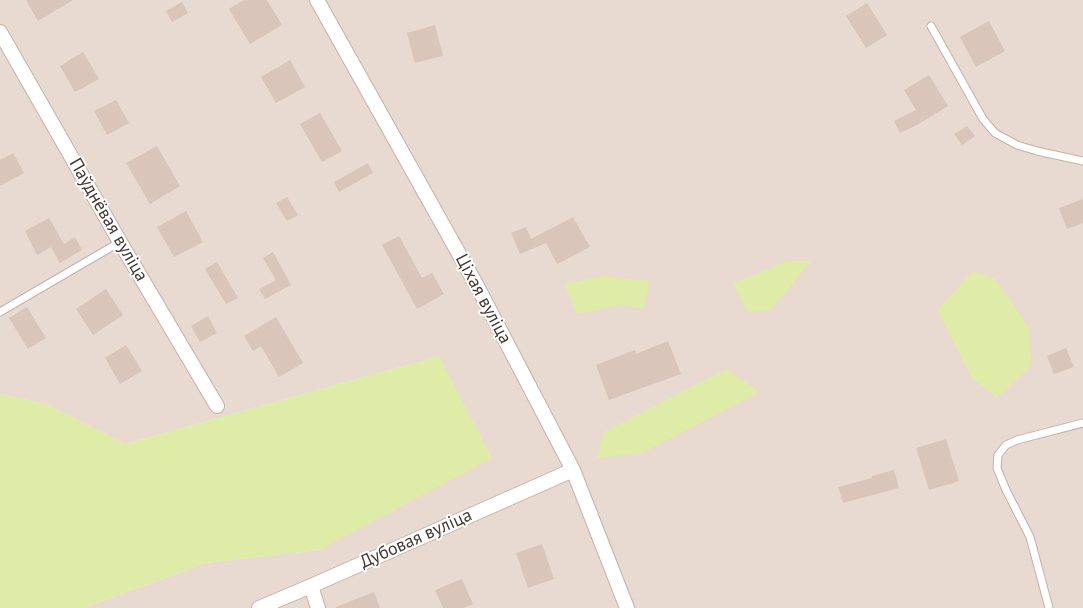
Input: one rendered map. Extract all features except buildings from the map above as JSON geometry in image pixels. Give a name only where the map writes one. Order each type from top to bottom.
[{"type":"street","name":"Ціхая вуліца","points":[[317,0],[472,277],[573,470],[627,608]]},
{"type":"street","name":"Паўднёвая вуліца","points":[[0,32],[120,242],[217,406]]},
{"type":"street","name":"Дубовая вуліца","points":[[259,608],[573,470]]},
{"type":"street","points":[[311,586],[318,608]]},
{"type":"lane","points":[[931,26],[983,119],[996,134],[1017,145],[1037,152],[1083,161]]},
{"type":"lane","points":[[0,312],[120,242]]},
{"type":"lane","points":[[1049,608],[1030,537],[997,468],[998,454],[1006,445],[1017,440],[1083,423]]},
{"type":"shaded area","points":[[0,0],[1083,0],[1083,608],[84,608],[206,563],[319,550],[439,356],[125,444],[46,404],[0,394]]},
{"type":"green space","points":[[787,261],[811,261],[771,310],[747,312],[733,283]]},
{"type":"green space","points":[[973,271],[995,279],[1029,327],[1031,365],[997,398],[972,378],[937,310]]},
{"type":"green space","points":[[602,276],[650,281],[644,308],[619,306],[577,314],[564,284]]},
{"type":"green space","points":[[439,356],[492,458],[319,550],[206,563],[84,608],[0,608],[0,394],[46,404],[125,444]]},
{"type":"green space","points":[[726,369],[760,392],[642,453],[597,458],[604,432]]}]
